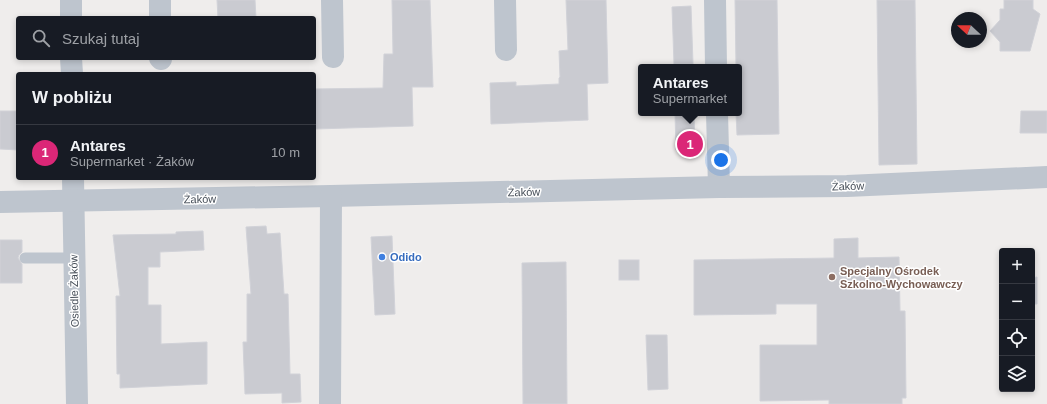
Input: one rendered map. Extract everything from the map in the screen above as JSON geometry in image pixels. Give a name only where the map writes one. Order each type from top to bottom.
[{"type":"street","points":[[71,0],[71,16]]},
{"type":"street","points":[[160,0],[160,16]]},
{"type":"street","points":[[332,0],[332,57]]},
{"type":"street","points":[[506,0],[506,50]]},
{"type":"street","points":[[715,0],[716,64]]},
{"type":"street","points":[[71,60],[72,72]]},
{"type":"street","points":[[717,116],[718,187]]},
{"type":"street","name":"Żaków","points":[[0,202],[718,187],[847,186],[1047,177]]},
{"type":"street","name":"Osiedle Żaków","points":[[73,180],[77,404]]},
{"type":"street","points":[[330,404],[331,196]]},
{"type":"lane","points":[[25,258],[74,258]]},
{"type":"building","points":[[217,0],[255,0],[256,16],[218,16]]},
{"type":"building","points":[[392,0],[430,0],[433,87],[412,87],[413,126],[316,129],[316,89],[383,88],[384,54],[393,54]]},
{"type":"building","points":[[566,0],[606,0],[608,83],[587,84],[588,120],[491,124],[490,83],[516,82],[516,86],[559,84],[559,51],[568,50]]},
{"type":"building","points":[[735,0],[777,0],[779,134],[737,135],[736,116],[742,116],[742,64],[736,64]]},
{"type":"building","points":[[877,0],[915,0],[917,164],[879,165]]},
{"type":"building","points":[[1004,0],[1033,0],[1033,9],[1040,14],[1030,51],[1000,51],[1000,42],[990,31],[1000,20],[1000,9],[1004,9]]},
{"type":"building","points":[[691,6],[693,64],[674,64],[672,7]]},
{"type":"building","points":[[0,111],[16,111],[16,150],[0,149]]},
{"type":"building","points":[[1021,111],[1047,111],[1047,133],[1020,133]]},
{"type":"building","points":[[675,116],[694,116],[695,150],[676,150]]},
{"type":"building","points":[[266,226],[267,234],[280,233],[284,294],[288,294],[290,374],[300,374],[301,402],[282,403],[282,393],[245,394],[243,342],[247,342],[247,294],[251,294],[246,227]]},
{"type":"building","points":[[203,231],[204,250],[160,252],[160,267],[148,267],[148,305],[161,305],[161,344],[207,342],[207,384],[120,388],[120,374],[117,374],[116,296],[120,296],[113,235],[176,234],[176,232]]},
{"type":"building","points":[[392,236],[395,314],[375,315],[371,237]]},
{"type":"building","points":[[858,238],[858,258],[899,257],[900,311],[905,311],[906,398],[902,398],[902,404],[829,404],[829,400],[760,401],[760,345],[817,345],[817,304],[776,304],[776,314],[694,315],[694,260],[834,258],[834,239]]},
{"type":"building","points":[[0,240],[22,240],[22,252],[18,258],[22,264],[22,283],[0,283]]},
{"type":"building","points":[[619,260],[639,260],[639,280],[619,280]]},
{"type":"building","points":[[566,262],[567,404],[523,404],[522,263]]},
{"type":"building","points":[[1035,277],[1037,277],[1037,304],[1035,304]]},
{"type":"building","points":[[646,335],[667,335],[668,389],[648,390]]},
{"type":"place","name":"Antares","points":[[690,144]]},
{"type":"place","name":"Odido","points":[[382,257]]},
{"type":"place","name":"Specjalny Ośrodek Szkolno-Wychowawczy","points":[[832,277]]}]
